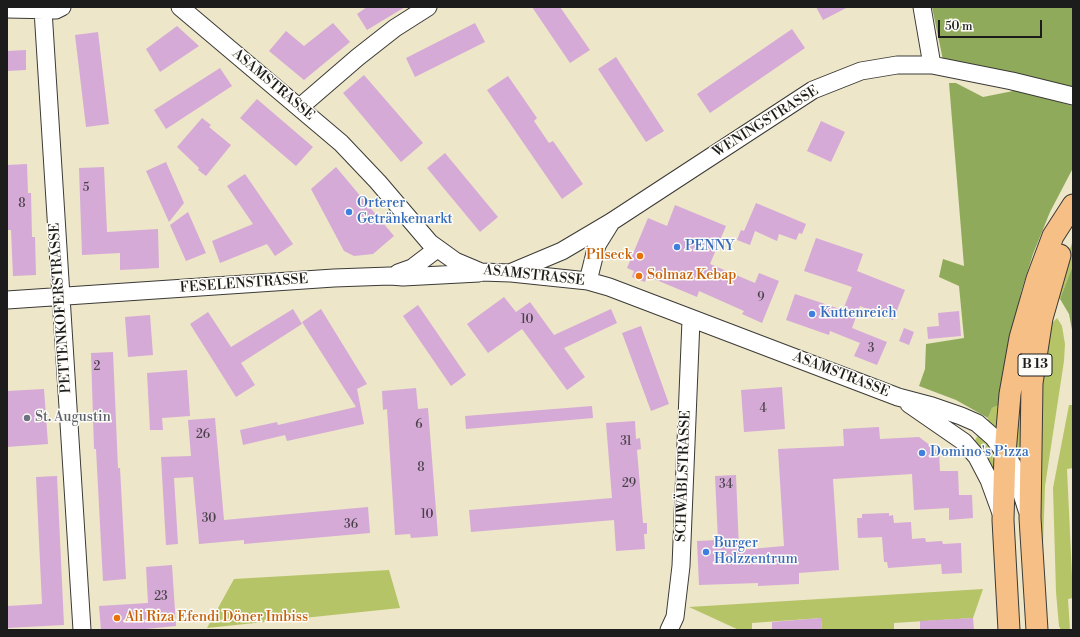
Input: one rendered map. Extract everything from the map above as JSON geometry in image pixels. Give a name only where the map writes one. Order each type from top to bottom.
[{"type":"main road","name":"B 13","points":[[1009,630],[1003,520],[1005,453],[1010,394],[1020,338],[1028,307],[1053,236],[1070,210]]},
{"type":"main road","name":"B 13","points":[[1037,630],[1030,518],[1032,383],[1038,338],[1048,291],[1063,243],[1070,210]]},
{"type":"street","points":[[7,9],[56,10],[62,7]]},
{"type":"street","name":"ASAMSTRASSE","points":[[180,7],[341,143],[437,249],[454,261],[481,272],[511,273],[588,281],[616,289],[691,320],[898,398],[948,411],[977,423],[993,437],[1013,466],[1030,518]]},
{"type":"street","points":[[300,107],[358,57],[395,28],[428,7]]},
{"type":"street","points":[[922,7],[932,64]]},
{"type":"street","name":"PETTENKOFERSTRASSE","points":[[43,10],[82,630]]},
{"type":"street","name":"WENINGSTRASSE","points":[[511,273],[562,251],[612,222],[813,90],[861,71],[896,65],[932,64],[1072,95]]},
{"type":"street","points":[[588,281],[597,245],[612,222]]},
{"type":"street","points":[[390,276],[412,268],[437,249]]},
{"type":"street","name":"FESELENSTRASSE","points":[[7,300],[334,278],[403,277],[481,272]]},
{"type":"street","name":"SCHWÄBLSTRASSE","points":[[670,630],[675,617],[680,566],[691,320]]},
{"type":"street","name":"ASAMSTRASSE","points":[[898,398],[964,442],[977,458],[989,480],[1003,520]]},
{"type":"street","points":[[1006,592],[1014,610],[1016,630]]},
{"type":"green space","points":[[932,7],[1073,7],[1073,86],[1068,87],[943,60]]},
{"type":"green space","points":[[949,83],[956,83],[983,97],[1023,89],[1073,106],[1073,168],[1050,212],[1033,254],[1021,292],[1001,404],[992,408],[988,418],[956,400],[919,386],[925,369],[926,344],[964,338],[959,286],[939,277],[943,259],[964,266]]},
{"type":"green space","points":[[1073,240],[1073,265],[1060,299],[1058,298],[1064,266]]},
{"type":"green space","points":[[1073,265],[1073,335],[1069,314],[1060,299]]},
{"type":"green space","points":[[1057,318],[1062,326],[1065,344],[1064,361],[1045,486],[1042,546],[1038,485],[1038,432],[1048,323],[1052,323]]},
{"type":"green space","points":[[1024,357],[1020,470],[1013,453]]},
{"type":"green space","points":[[1001,404],[999,432],[986,423],[992,408]]},
{"type":"green space","points":[[1069,405],[1073,405],[1073,468],[1067,469],[1073,598],[1068,599],[1070,630],[1061,630],[1059,626],[1056,592],[1053,488]]},
{"type":"green space","points":[[978,435],[992,451],[994,472],[973,444]]},
{"type":"green space","points":[[389,570],[400,608],[207,628],[234,579]]},
{"type":"green space","points":[[983,589],[973,618],[894,623],[894,630],[822,630],[821,618],[752,623],[752,630],[739,630],[689,607]]},
{"type":"building","points":[[367,7],[405,7],[367,30],[357,14]]},
{"type":"building","points":[[532,7],[560,7],[590,50],[570,63]]},
{"type":"building","points":[[816,7],[848,7],[823,20]]},
{"type":"building","points":[[333,23],[350,42],[304,80],[269,51],[286,31],[304,46]]},
{"type":"building","points":[[475,23],[485,42],[415,77],[406,58]]},
{"type":"building","points":[[177,26],[199,46],[160,72],[146,49]]},
{"type":"building","points":[[792,29],[805,48],[710,113],[697,94]]},
{"type":"building","points":[[98,32],[109,124],[86,127],[75,35]]},
{"type":"building","points":[[26,50],[26,70],[7,71],[7,51]]},
{"type":"building","points":[[616,57],[664,131],[646,142],[598,69]]},
{"type":"building","points":[[220,68],[232,86],[166,129],[154,110]]},
{"type":"building","points":[[364,75],[423,143],[401,162],[343,93]]},
{"type":"building","points":[[508,76],[537,118],[534,121],[549,143],[553,141],[583,184],[562,199],[487,90]]},
{"type":"building","points":[[257,99],[313,147],[296,166],[240,118]]},
{"type":"building","points":[[202,118],[211,125],[209,127],[231,145],[206,176],[198,170],[199,168],[177,147]]},
{"type":"building","points":[[821,121],[845,132],[831,162],[807,151]]},
{"type":"building","points":[[445,153],[498,217],[480,232],[427,168]]},
{"type":"building","points":[[166,162],[184,203],[169,222],[146,171]]},
{"type":"building","points":[[27,164],[28,193],[31,193],[32,237],[35,237],[36,275],[13,276],[11,230],[8,230],[7,165]]},
{"type":"building","points":[[104,167],[107,232],[158,229],[159,268],[120,270],[120,253],[82,255],[79,168]]},
{"type":"building","name":"Orterer Getränkemarkt","points":[[336,167],[394,236],[373,254],[354,256],[344,251],[311,189]]},
{"type":"building","points":[[245,174],[293,244],[275,256],[267,244],[220,263],[212,241],[253,224],[227,186]]},
{"type":"building","points":[[756,203],[806,224],[802,234],[799,233],[796,240],[779,234],[777,241],[755,231],[750,245],[737,240],[741,230],[744,231]]},
{"type":"building","name":"PENNY","points":[[675,205],[726,226],[710,264],[755,283],[759,273],[779,281],[762,323],[742,314],[744,311],[699,291],[697,297],[647,276],[645,282],[632,277],[634,271],[627,268],[648,218],[667,226]]},
{"type":"building","points":[[188,212],[206,253],[186,261],[170,225]]},
{"type":"building","points":[[816,238],[863,254],[857,271],[905,290],[893,320],[860,306],[852,328],[887,342],[877,365],[854,356],[860,343],[830,331],[829,335],[786,320],[795,294],[843,310],[852,287],[804,271]]},
{"type":"building","points":[[504,297],[516,312],[530,302],[554,335],[611,309],[617,323],[564,348],[585,377],[567,390],[522,329],[488,353],[467,324]]},
{"type":"building","points":[[418,305],[466,375],[451,386],[403,316]]},
{"type":"building","points":[[293,309],[302,324],[241,363],[255,385],[236,397],[190,324],[208,312],[231,347]]},
{"type":"building","points":[[321,309],[367,384],[357,389],[364,424],[287,441],[285,435],[243,445],[240,430],[277,422],[278,425],[356,407],[302,322]]},
{"type":"building","points":[[959,311],[961,336],[928,339],[927,327],[939,326],[938,313]]},
{"type":"building","points":[[150,315],[153,355],[128,357],[125,317]]},
{"type":"building","points":[[641,326],[669,404],[651,411],[622,333]]},
{"type":"building","points":[[904,328],[914,332],[909,345],[899,341]]},
{"type":"building","points":[[113,352],[118,468],[120,468],[126,579],[103,581],[96,449],[94,449],[91,353]]},
{"type":"building","points":[[187,370],[190,416],[162,418],[163,430],[150,430],[147,373]]},
{"type":"building","points":[[782,387],[785,429],[744,432],[741,390]]},
{"type":"building","points":[[416,388],[418,409],[428,408],[438,536],[411,538],[410,534],[395,535],[387,409],[383,410],[382,391]]},
{"type":"building","name":"St. Augustin","points":[[44,389],[48,444],[7,447],[7,391]]},
{"type":"building","points":[[592,406],[593,418],[466,429],[465,416]]},
{"type":"building","points":[[215,418],[224,520],[368,507],[370,533],[244,544],[244,540],[199,544],[193,477],[174,478],[178,544],[166,545],[161,457],[191,456],[188,420]]},
{"type":"building","points":[[635,421],[636,439],[640,438],[641,449],[637,450],[643,523],[647,523],[647,534],[644,534],[645,549],[616,551],[614,520],[471,532],[469,510],[612,498],[606,423]]},
{"type":"building","points":[[879,427],[880,439],[919,437],[939,452],[940,471],[958,471],[959,495],[972,495],[973,518],[949,520],[949,508],[914,510],[912,474],[833,479],[839,570],[799,573],[799,584],[758,586],[758,583],[699,585],[697,541],[718,540],[715,476],[736,475],[739,550],[784,546],[778,449],[844,446],[843,429]]},
{"type":"building","points":[[57,476],[64,625],[7,628],[7,606],[42,604],[36,477]]},
{"type":"building","points":[[889,513],[889,516],[893,515],[894,523],[911,522],[912,539],[925,538],[926,542],[942,541],[943,544],[961,543],[962,573],[942,574],[941,564],[888,568],[887,562],[884,562],[882,537],[858,538],[857,518],[862,518],[862,514]]},
{"type":"building","points":[[172,565],[176,626],[135,630],[101,630],[99,606],[148,603],[146,567]]},
{"type":"building","points":[[821,618],[822,630],[772,630],[772,622]]},
{"type":"building","points":[[973,618],[974,630],[920,630],[920,621]]},
{"type":"place","name":"Orterer Getränkemarkt","points":[[349,212]]},
{"type":"place","name":"PENNY","points":[[677,247]]},
{"type":"place","name":"Pilseck","points":[[640,256]]},
{"type":"place","name":"Solmaz Kebap","points":[[639,276]]},
{"type":"place","name":"Kuttenreich","points":[[812,314]]},
{"type":"place","name":"St. Augustin","points":[[27,418]]},
{"type":"place","name":"Domino's Pizza","points":[[922,453]]},
{"type":"place","name":"Burger Holzzentrum","points":[[706,552]]},
{"type":"place","name":"Ali Riza Efendi Döner Imbiss","points":[[117,618]]}]
